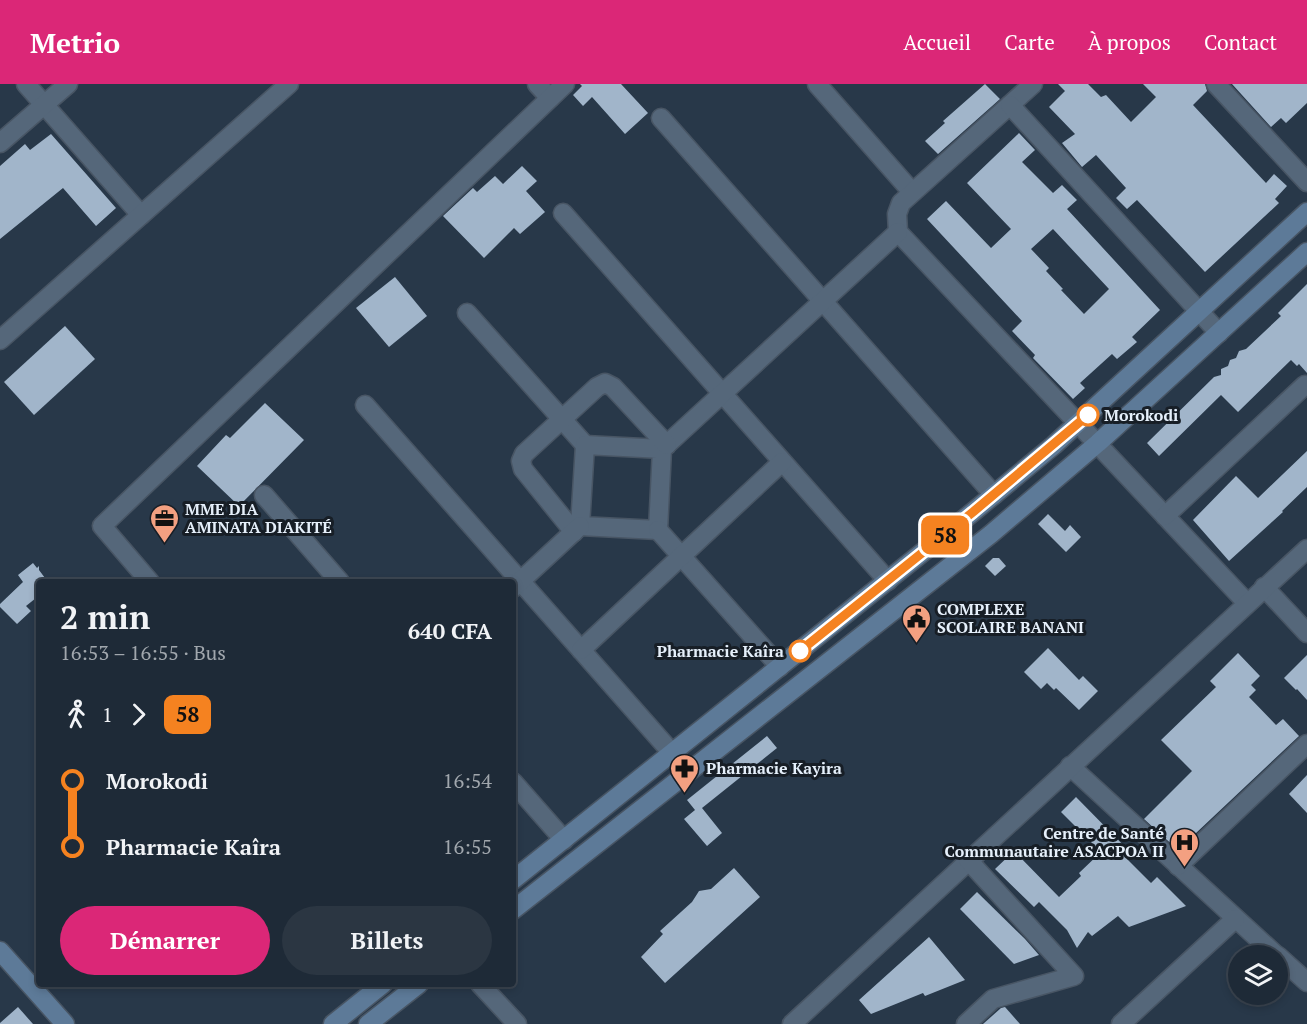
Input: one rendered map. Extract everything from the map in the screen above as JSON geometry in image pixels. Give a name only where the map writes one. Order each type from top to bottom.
[{"type":"street","points":[[26,84],[141,215]]},
{"type":"street","points":[[0,142],[68,84]]},
{"type":"street","points":[[0,340],[289,84]]},
{"type":"street","points":[[537,84],[550,98]]},
{"type":"street","points":[[147,579],[102,526],[565,84]]},
{"type":"street","points":[[817,84],[912,192]]},
{"type":"street","points":[[1216,84],[1307,182]]},
{"type":"street","points":[[1219,333],[1018,92],[912,192],[902,203],[897,214],[898,232],[1247,603]]},
{"type":"street","points":[[661,118],[994,495]]},
{"type":"street","points":[[516,878],[994,495],[1079,423],[1307,212]]},
{"type":"street","points":[[563,213],[888,580]]},
{"type":"street","points":[[780,667],[658,530],[664,447],[898,232]]},
{"type":"street","points":[[516,908],[982,541],[1098,443],[1307,252]]},
{"type":"street","points":[[467,313],[585,445],[577,529],[517,584],[581,650],[672,753]]},
{"type":"street","points":[[658,530],[577,529],[521,465],[524,454],[597,387],[605,383],[613,387],[664,447]]},
{"type":"street","points":[[1165,516],[1305,385]]},
{"type":"street","points":[[365,405],[513,579]]},
{"type":"street","points":[[585,445],[664,447]]},
{"type":"street","points":[[581,650],[783,462]]},
{"type":"street","points":[[264,495],[337,579]]},
{"type":"street","points":[[792,1024],[1307,549]]},
{"type":"street","points":[[1264,587],[1307,633]]},
{"type":"street","points":[[1178,866],[1307,744]]},
{"type":"street","points":[[1070,766],[1265,945]]},
{"type":"street","points":[[516,785],[564,840]]},
{"type":"street","points":[[966,1024],[993,999],[1074,976],[968,860]]},
{"type":"street","points":[[1121,1024],[1235,919]]},
{"type":"street","points":[[0,951],[65,1024]]},
{"type":"street","points":[[1288,965],[1307,982]]},
{"type":"street","points":[[333,1024],[379,987]]},
{"type":"street","points":[[368,1024],[415,987]]},
{"type":"street","points":[[483,987],[517,1024]]},
{"type":"building","points":[[580,84],[621,84],[648,113],[625,134],[592,97],[583,106],[573,95],[582,86]]},
{"type":"building","points":[[985,84],[1000,99],[938,154],[925,141],[945,123],[943,121]]},
{"type":"building","points":[[1058,84],[1088,84],[1101,97],[1106,95],[1131,122],[1156,97],[1143,84],[1205,84],[1207,91],[1193,105],[1266,183],[1274,174],[1287,186],[1275,199],[1279,203],[1205,272],[1137,200],[1127,209],[1116,198],[1126,188],[1096,155],[1082,167],[1062,143],[1075,134],[1049,107],[1065,91]]},
{"type":"building","points":[[1232,84],[1307,84],[1307,103],[1286,123],[1281,118],[1271,127]]},
{"type":"building","points":[[1019,133],[1035,150],[1022,162],[1053,193],[1062,185],[1077,200],[1067,209],[1160,310],[1132,337],[1137,342],[1117,359],[1112,354],[1080,383],[1085,388],[1073,399],[1033,358],[1035,355],[1012,331],[1022,321],[927,219],[946,201],[991,248],[1011,229],[967,183]],"holes":[[[1053,229],[1109,289],[1084,314],[1061,290],[1063,289],[1046,271],[1049,268],[1031,249]]]},
{"type":"building","points":[[51,134],[116,208],[96,226],[63,188],[0,239],[0,166],[25,144],[30,150]]},
{"type":"building","points":[[522,166],[537,181],[526,191],[545,212],[520,234],[514,228],[484,258],[443,216],[473,188],[477,192],[495,176],[503,184]]},
{"type":"building","points":[[395,277],[427,316],[389,347],[356,308]]},
{"type":"building","points":[[1307,284],[1307,373],[1299,364],[1297,366],[1291,360],[1238,412],[1221,395],[1159,456],[1147,443],[1214,377],[1221,375],[1221,369],[1228,366],[1230,360],[1236,358],[1239,351],[1246,349],[1281,316],[1278,313]]},
{"type":"building","points":[[65,326],[95,359],[34,415],[4,382]]},
{"type":"building","points":[[265,403],[304,440],[239,506],[197,466],[226,435],[230,438]]},
{"type":"building","points":[[1307,451],[1307,487],[1229,561],[1193,520],[1236,476],[1258,498]]},
{"type":"building","points":[[1048,514],[1065,531],[1070,525],[1081,537],[1066,552],[1038,524]]},
{"type":"building","points":[[993,558],[999,558],[1006,566],[995,576],[985,566]]},
{"type":"building","points":[[33,563],[37,568],[39,566],[39,570],[46,579],[36,579],[36,598],[26,606],[31,611],[17,624],[0,607],[0,604],[23,582],[18,575]]},
{"type":"building","points":[[1048,648],[1079,680],[1083,676],[1098,691],[1079,710],[1056,688],[1054,690],[1047,683],[1041,689],[1024,672]]},
{"type":"building","points":[[1238,653],[1260,676],[1251,685],[1256,690],[1249,697],[1276,725],[1283,719],[1299,736],[1178,850],[1144,819],[1192,771],[1161,740],[1216,687],[1210,681]]},
{"type":"building","points":[[1307,655],[1307,700],[1284,678]]},
{"type":"building","points":[[767,736],[777,748],[702,808],[722,833],[707,846],[684,819],[695,810],[687,800]]},
{"type":"building","points":[[1307,775],[1307,813],[1289,794]]},
{"type":"building","points":[[1076,797],[1132,854],[1127,859],[1151,883],[1157,877],[1186,906],[1129,927],[1118,916],[1092,936],[1088,932],[1077,948],[1067,930],[1039,902],[1034,907],[995,869],[1014,851],[1059,897],[1101,852],[1061,812]]},
{"type":"building","points":[[734,868],[760,897],[665,983],[641,957],[663,934],[660,931],[692,902],[699,891],[711,889]]},
{"type":"building","points":[[977,892],[1039,955],[1014,964],[960,909]]},
{"type":"building","points":[[929,937],[965,980],[925,996],[923,993],[871,1014],[859,1000]]},
{"type":"building","points":[[18,1007],[33,1024],[0,1024],[0,1023]]},
{"type":"building","points":[[1005,1007],[1020,1024],[983,1024],[1001,1008]]},
{"type":"bus line","name":"58","points":[[800,651],[973,512],[1088,415]]},
{"type":"place","name":"Morokodi","points":[[1088,415]]},
{"type":"place","name":"MME DIA AMINATA DIAKITÉ","points":[[164,544]]},
{"type":"place","name":"COMPLEXE SCOLAIRE BANANI","points":[[916,644]]},
{"type":"place","name":"Pharmacie Kaîra","points":[[800,651]]},
{"type":"place","name":"Pharmacie Kayira","points":[[685,794]]},
{"type":"place","name":"Centre de Santé Communautaire ASACPOA II","points":[[1185,868]]}]
